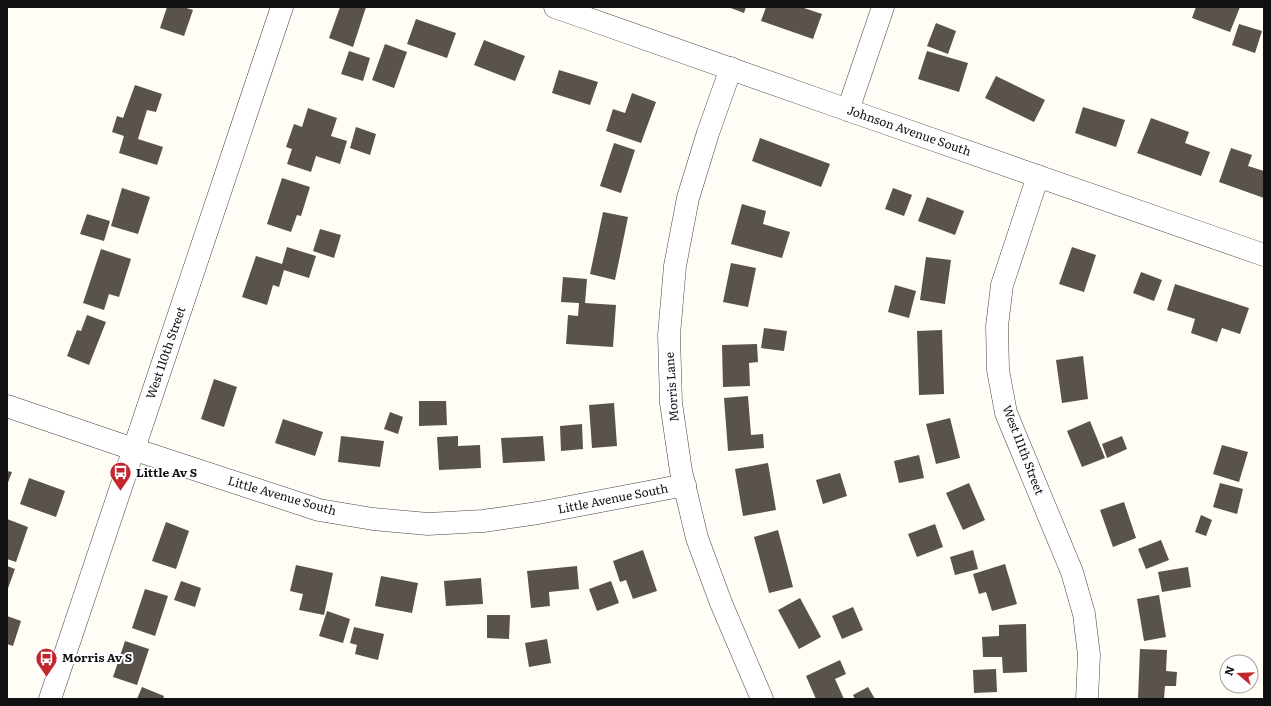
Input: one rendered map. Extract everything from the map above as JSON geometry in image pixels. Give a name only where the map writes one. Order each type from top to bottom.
[{"type":"street","name":"West 110th Street","points":[[50,699],[282,7]]},
{"type":"street","name":"Johnson Avenue South","points":[[555,7],[1264,255]]},
{"type":"street","points":[[848,110],[883,7]]},
{"type":"street","name":"Morris Lane","points":[[732,68],[708,133],[688,198],[675,266],[669,335],[671,403],[680,471],[685,485],[697,538],[721,603],[762,699]]},
{"type":"street","name":"West 111th Street","points":[[1038,176],[1002,285],[997,326],[998,370],[1006,413],[1072,572],[1084,614],[1089,655],[1087,699]]},
{"type":"street","name":"Little Avenue South","points":[[7,406],[319,510],[373,519],[428,524],[483,521],[685,485]]},
{"type":"building","points":[[167,7],[183,7],[193,10],[184,36],[160,28]]},
{"type":"building","points":[[340,7],[366,7],[353,47],[329,38]]},
{"type":"building","points":[[728,7],[746,7],[744,13]]},
{"type":"building","points":[[766,7],[801,7],[822,14],[813,39],[761,21]]},
{"type":"building","points":[[1196,7],[1240,7],[1230,32],[1192,18]]},
{"type":"building","points":[[416,19],[456,33],[447,58],[407,44]]},
{"type":"building","points":[[936,23],[956,31],[948,54],[927,46]]},
{"type":"building","points":[[1239,24],[1262,31],[1255,53],[1232,45]]},
{"type":"building","points":[[484,40],[525,56],[515,81],[474,65]]},
{"type":"building","points":[[385,44],[407,52],[394,88],[372,80]]},
{"type":"building","points":[[349,51],[370,58],[363,81],[341,74]]},
{"type":"building","points":[[927,51],[968,63],[959,92],[918,79]]},
{"type":"building","points":[[559,70],[598,82],[590,105],[552,93]]},
{"type":"building","points":[[996,76],[1045,100],[1034,122],[985,98]]},
{"type":"building","points":[[135,85],[162,94],[156,112],[147,110],[138,139],[163,147],[157,165],[119,153],[124,136],[112,132],[117,116],[123,118]]},
{"type":"building","points":[[632,93],[656,102],[641,143],[606,131],[613,109],[625,113]]},
{"type":"building","points":[[1083,107],[1125,120],[1116,147],[1075,133]]},
{"type":"building","points":[[308,108],[337,118],[331,136],[347,141],[340,164],[316,156],[311,172],[287,164],[292,149],[286,147],[294,124],[302,127]]},
{"type":"building","points":[[1151,118],[1189,132],[1185,143],[1210,152],[1201,176],[1137,153]]},
{"type":"building","points":[[356,127],[376,134],[370,155],[350,148]]},
{"type":"building","points":[[760,138],[830,164],[821,187],[752,161]]},
{"type":"building","points":[[614,143],[635,150],[621,193],[600,186]]},
{"type":"building","points":[[1231,148],[1252,155],[1248,166],[1264,171],[1264,198],[1219,182]]},
{"type":"building","points":[[282,178],[310,187],[301,216],[297,215],[291,232],[267,224]]},
{"type":"building","points":[[122,188],[150,197],[138,234],[111,226]]},
{"type":"building","points":[[893,188],[912,195],[904,216],[885,209]]},
{"type":"building","points":[[927,197],[964,211],[955,235],[918,221]]},
{"type":"building","points":[[742,204],[766,211],[763,224],[790,232],[782,258],[731,244]]},
{"type":"building","points":[[603,212],[628,217],[615,280],[590,274]]},
{"type":"building","points":[[87,214],[110,221],[104,241],[80,234]]},
{"type":"building","points":[[320,229],[341,235],[334,258],[313,251]]},
{"type":"building","points":[[287,247],[316,256],[309,278],[284,270],[279,287],[273,285],[267,305],[242,297],[256,256],[282,264]]},
{"type":"building","points":[[1072,247],[1096,255],[1084,292],[1059,284]]},
{"type":"building","points":[[101,249],[131,259],[119,297],[109,294],[104,310],[83,303]]},
{"type":"building","points":[[926,257],[951,260],[945,304],[920,300]]},
{"type":"building","points":[[731,263],[756,268],[748,307],[723,302]]},
{"type":"building","points":[[1141,272],[1162,280],[1154,301],[1133,293]]},
{"type":"building","points":[[563,277],[587,279],[585,303],[616,305],[613,347],[566,344],[568,315],[578,316],[579,303],[561,302]]},
{"type":"building","points":[[1175,284],[1249,308],[1240,334],[1222,328],[1217,342],[1191,333],[1195,319],[1167,310]]},
{"type":"building","points":[[895,285],[916,291],[909,318],[888,312]]},
{"type":"building","points":[[87,315],[106,322],[89,365],[67,356],[77,330],[81,331]]},
{"type":"building","points":[[764,328],[787,331],[784,351],[761,348]]},
{"type":"building","points":[[942,330],[944,394],[919,395],[917,331]]},
{"type":"building","points":[[757,344],[758,362],[749,363],[750,386],[723,387],[722,345]]},
{"type":"building","points":[[1083,356],[1088,399],[1062,403],[1056,360]]},
{"type":"building","points":[[214,379],[237,387],[224,427],[201,419]]},
{"type":"building","points":[[748,396],[751,435],[763,434],[764,448],[728,451],[724,398]]},
{"type":"building","points":[[419,401],[446,401],[447,425],[419,426]]},
{"type":"building","points":[[614,403],[617,446],[592,448],[589,405]]},
{"type":"building","points":[[390,412],[403,417],[398,434],[384,429]]},
{"type":"building","points":[[950,418],[960,458],[936,464],[926,424]]},
{"type":"building","points":[[283,419],[323,432],[315,456],[275,443]]},
{"type":"building","points":[[1090,421],[1105,458],[1082,467],[1067,431]]},
{"type":"building","points":[[582,424],[583,449],[561,451],[560,426]]},
{"type":"building","points":[[341,436],[384,441],[380,467],[338,462]]},
{"type":"building","points":[[458,436],[458,446],[480,445],[481,468],[439,470],[437,437]]},
{"type":"building","points":[[543,436],[545,461],[503,463],[501,438]]},
{"type":"building","points":[[1122,436],[1127,449],[1107,458],[1102,444]]},
{"type":"building","points":[[1222,445],[1248,452],[1239,482],[1213,474]]},
{"type":"building","points":[[919,455],[924,478],[899,483],[894,461]]},
{"type":"building","points":[[768,463],[776,510],[743,516],[735,469]]},
{"type":"building","points":[[7,471],[12,472],[7,485]]},
{"type":"building","points":[[840,473],[847,496],[823,504],[816,480]]},
{"type":"building","points":[[29,478],[65,491],[56,517],[20,504]]},
{"type":"building","points":[[969,483],[985,520],[963,530],[946,493]]},
{"type":"building","points":[[1220,483],[1243,489],[1237,514],[1213,507]]},
{"type":"building","points":[[1124,502],[1136,538],[1113,547],[1100,510]]},
{"type":"building","points":[[1201,515],[1212,520],[1206,536],[1195,532]]},
{"type":"building","points":[[7,519],[28,527],[16,562],[7,559]]},
{"type":"building","points":[[166,522],[189,531],[176,569],[152,561]]},
{"type":"building","points":[[935,524],[943,547],[917,557],[908,534]]},
{"type":"building","points":[[778,530],[793,587],[769,593],[754,537]]},
{"type":"building","points":[[1161,540],[1169,560],[1146,569],[1138,549]]},
{"type":"building","points":[[643,550],[657,591],[633,599],[626,580],[620,582],[613,561]]},
{"type":"building","points":[[973,550],[978,569],[955,575],[950,557]]},
{"type":"building","points":[[1005,564],[1017,604],[992,611],[986,592],[979,594],[973,574]]},
{"type":"building","points":[[296,565],[333,573],[324,615],[299,610],[303,594],[290,591]]},
{"type":"building","points":[[7,566],[15,569],[7,591]]},
{"type":"building","points":[[577,566],[579,589],[549,592],[550,606],[531,608],[527,571]]},
{"type":"building","points":[[1188,567],[1191,587],[1162,592],[1158,572]]},
{"type":"building","points":[[381,576],[418,583],[412,613],[375,606]]},
{"type":"building","points":[[481,578],[483,604],[446,606],[444,581]]},
{"type":"building","points":[[181,581],[201,588],[195,607],[174,600]]},
{"type":"building","points":[[611,581],[619,603],[597,611],[589,589]]},
{"type":"building","points":[[145,589],[168,596],[155,636],[132,628]]},
{"type":"building","points":[[1159,595],[1166,637],[1144,641],[1137,599]]},
{"type":"building","points":[[800,598],[821,637],[799,649],[778,610]]},
{"type":"building","points":[[853,607],[863,630],[842,639],[832,616]]},
{"type":"building","points":[[327,611],[350,619],[343,643],[319,636]]},
{"type":"building","points":[[487,615],[510,615],[509,639],[487,638]]},
{"type":"building","points":[[7,616],[21,621],[13,646],[7,644]]},
{"type":"building","points":[[1026,624],[1027,672],[1003,673],[1002,657],[983,657],[982,637],[999,636],[999,625]]},
{"type":"building","points":[[354,627],[384,634],[378,660],[355,654],[357,645],[350,643]]},
{"type":"building","points":[[547,639],[551,663],[529,667],[525,643]]},
{"type":"building","points":[[125,641],[149,649],[137,685],[113,677]]},
{"type":"building","points":[[1140,649],[1167,650],[1166,671],[1177,672],[1176,686],[1165,686],[1164,699],[1138,699]]},
{"type":"building","points":[[840,660],[846,674],[835,679],[844,699],[816,699],[806,676]]},
{"type":"building","points":[[996,669],[997,692],[974,693],[973,670]]},
{"type":"building","points":[[142,687],[164,696],[163,699],[137,699]]},
{"type":"building","points":[[868,687],[875,699],[855,699],[853,695]]},
{"type":"place","name":"Little Av S","points":[[121,492]]},
{"type":"place","name":"Morris Av S","points":[[47,678]]}]
